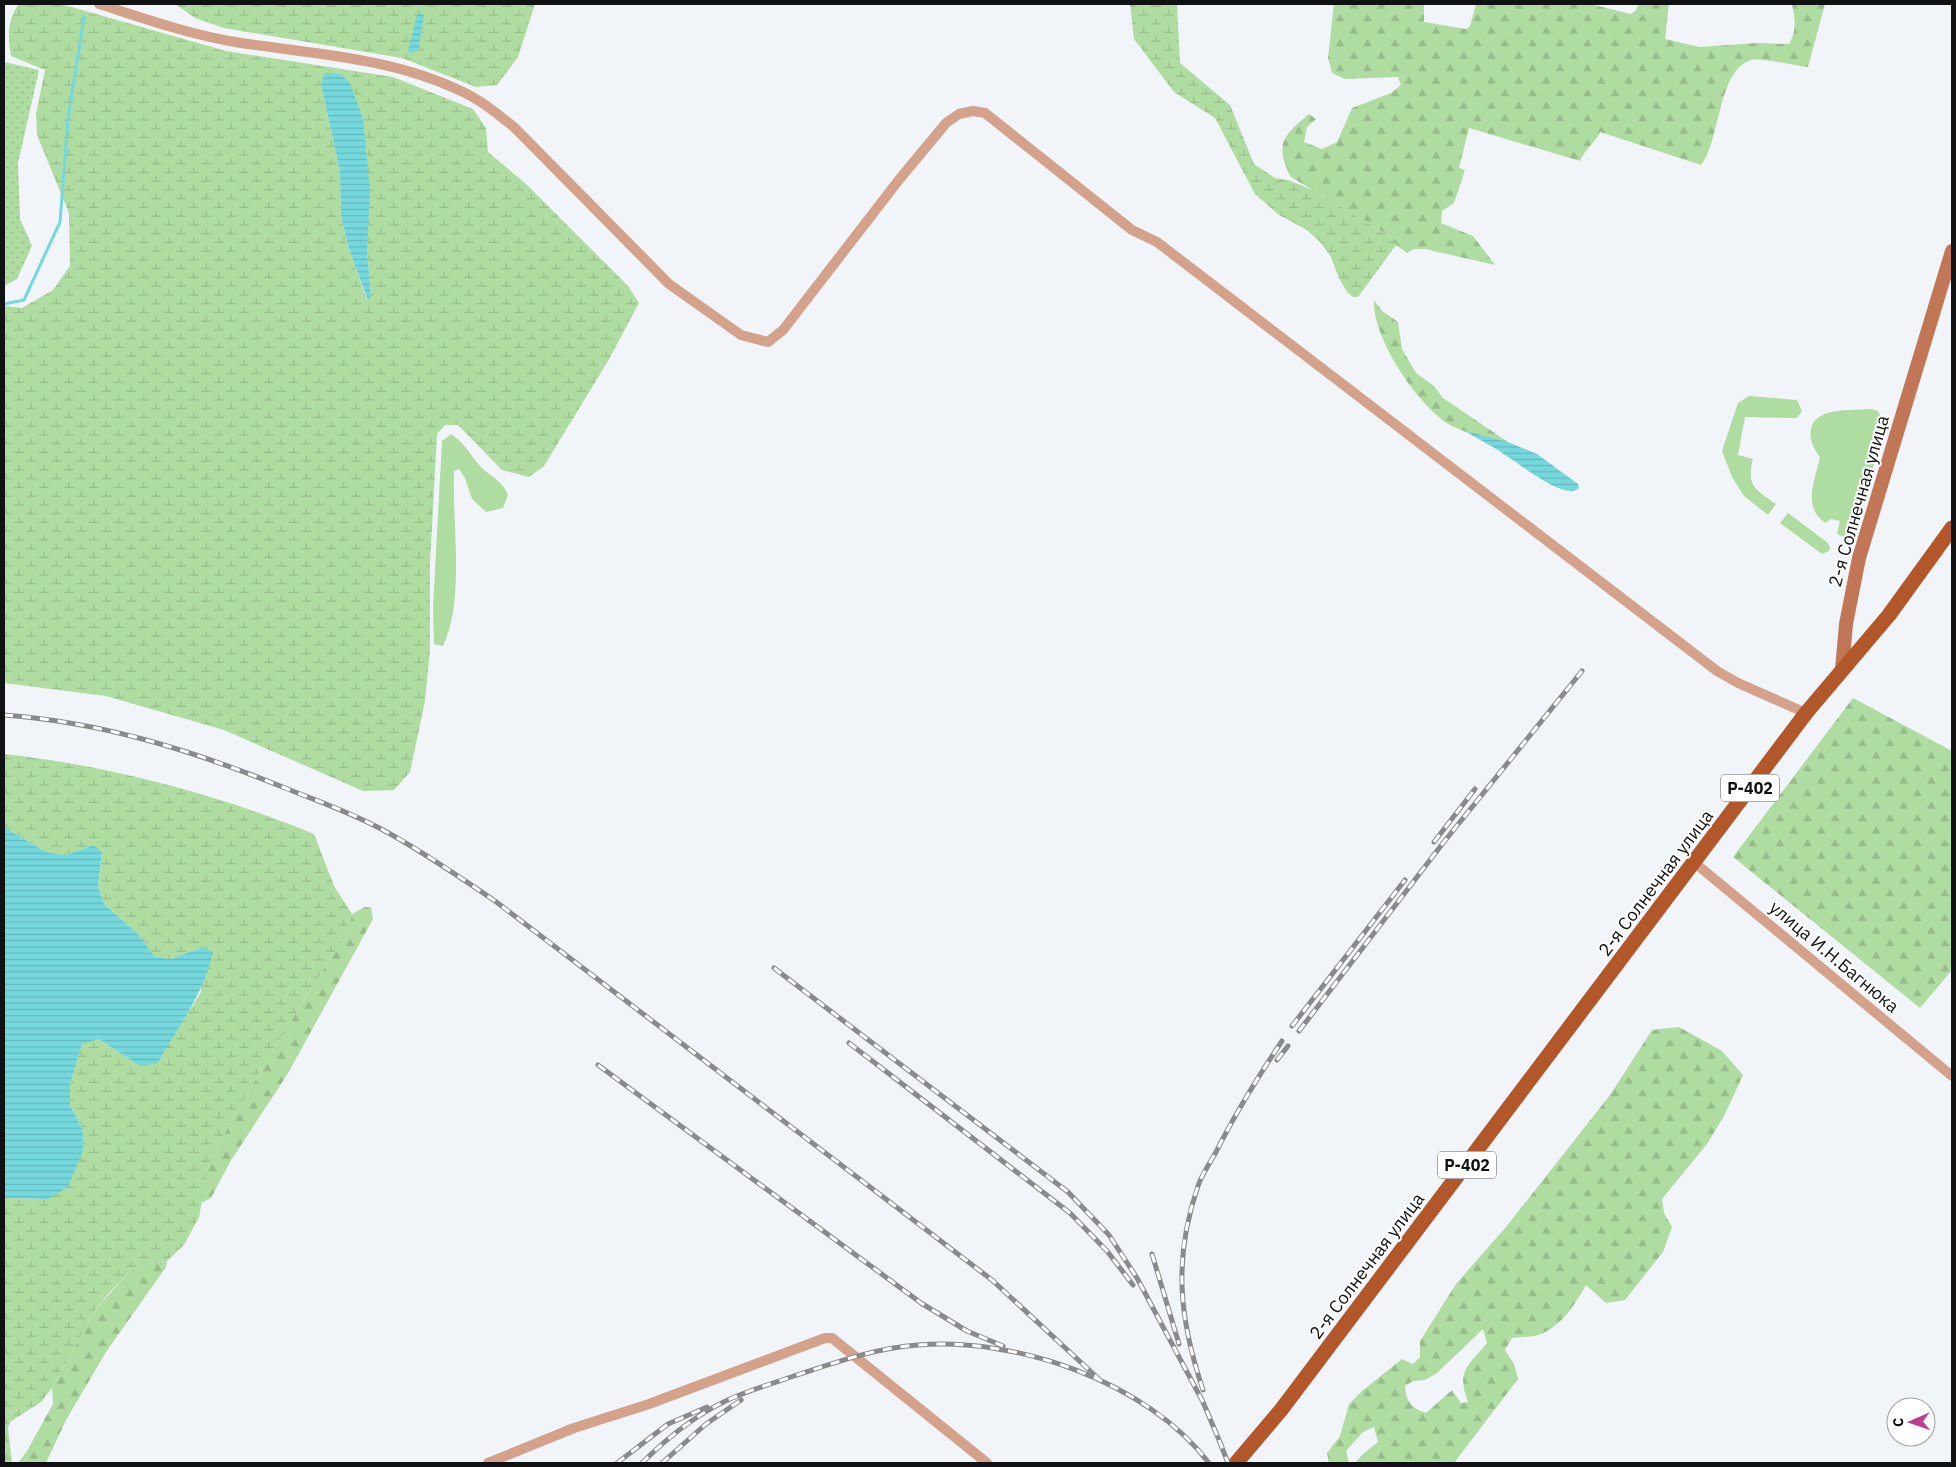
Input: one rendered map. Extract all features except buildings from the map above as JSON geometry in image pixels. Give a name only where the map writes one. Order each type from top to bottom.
[{"type":"main road","name":"2-я Солнечная улица","points":[[1236,1463],[1281,1410],[1695,863],[1806,713],[1842,669],[1846,624],[1860,558],[1952,251]]},
{"type":"main road","name":"Р-402","points":[[1842,669],[1889,614],[1952,528]]},
{"type":"street","points":[[99,4],[200,34],[373,62],[416,73],[461,91],[489,107],[514,127],[669,284],[741,335],[768,342],[783,330],[898,181],[946,123],[959,114],[973,111],[985,113],[1132,230],[1157,242],[1717,671],[1738,683],[1806,713]]},
{"type":"street","name":"улица И.Н.Багнюка","points":[[1695,863],[1952,1076]]},
{"type":"street","points":[[488,1463],[574,1428],[649,1404],[825,1338],[832,1338],[986,1463]]},
{"type":"green space","points":[[19,4],[61,4],[226,51],[393,77],[473,109],[486,128],[488,152],[526,184],[628,286],[639,303],[608,361],[544,466],[529,477],[502,470],[458,425],[445,425],[437,434],[430,563],[430,651],[425,701],[410,772],[394,790],[363,791],[224,730],[106,696],[4,683],[4,306],[22,308],[53,290],[70,266],[69,213],[37,135],[36,114],[45,70],[11,56],[9,29]],"holes":[[[321,84],[367,250],[371,295],[367,300],[349,249],[341,216],[340,172]]]},
{"type":"green space","points":[[175,4],[535,4],[518,57],[497,85],[476,87],[402,58],[224,28],[195,18]]},
{"type":"green space","points":[[1130,4],[1177,4],[1180,63],[1230,105],[1254,164],[1275,178],[1288,180],[1313,190],[1393,238],[1396,245],[1358,297],[1353,297],[1347,292],[1331,257],[1321,243],[1307,230],[1279,215],[1255,194],[1215,118],[1174,92],[1134,39]]},
{"type":"green space","points":[[1334,4],[1424,4],[1424,22],[1466,29],[1470,26],[1476,4],[1590,4],[1631,14],[1639,4],[1669,4],[1665,39],[1699,47],[1757,43],[1789,44],[1795,24],[1792,4],[1825,4],[1808,67],[1755,59],[1740,67],[1726,91],[1712,140],[1701,165],[1600,132],[1580,161],[1469,128],[1459,168],[1465,170],[1454,203],[1442,211],[1441,223],[1473,236],[1495,265],[1425,249],[1414,249],[1407,253],[1396,245],[1393,238],[1291,177],[1282,149],[1287,135],[1300,121],[1309,114],[1316,119],[1307,127],[1304,142],[1322,149],[1337,142],[1352,108],[1391,93],[1401,85],[1398,77],[1345,79],[1332,73],[1328,58]]},
{"type":"green space","points":[[4,62],[39,70],[18,163],[20,219],[32,246],[17,279],[4,286]]},
{"type":"green space","points":[[1374,300],[1382,311],[1398,322],[1402,349],[1416,373],[1434,386],[1443,398],[1508,442],[1465,432],[1452,426],[1439,417],[1426,404],[1412,388],[1389,352],[1375,316]]},
{"type":"green space","points":[[1749,396],[1797,400],[1802,411],[1797,418],[1745,417],[1738,455],[1753,459],[1751,475],[1754,486],[1776,504],[1768,515],[1744,496],[1732,477],[1722,451],[1738,403]]},
{"type":"green space","points":[[1871,409],[1878,411],[1885,426],[1853,536],[1846,538],[1837,534],[1840,521],[1831,519],[1825,523],[1814,509],[1812,501],[1813,484],[1820,457],[1813,445],[1810,432],[1815,421],[1820,416],[1844,410]]},
{"type":"green space","points":[[451,434],[465,446],[481,467],[500,483],[508,495],[503,508],[486,512],[472,499],[465,478],[459,469],[454,471],[456,584],[450,628],[443,646],[434,644],[433,607],[442,441]]},
{"type":"green space","points":[[1788,513],[1828,543],[1829,551],[1822,554],[1780,523]]},
{"type":"green space","points":[[1853,698],[1952,751],[1952,970],[1920,1008],[1733,857]]},
{"type":"green space","points":[[4,754],[83,766],[161,783],[238,806],[314,834],[334,886],[352,914],[346,934],[277,1043],[221,1139],[208,1168],[199,1217],[184,1245],[167,1261],[141,1265],[129,1272],[96,1309],[52,1388],[41,1402],[10,1422],[8,1428],[12,1463],[4,1463],[4,1198],[48,1199],[83,1130],[70,1105],[70,1084],[82,1043],[99,1039],[138,1065],[174,1035],[201,992],[203,947],[170,959],[154,956],[139,935],[104,904],[98,886],[102,853],[94,845],[65,855],[46,852],[4,827]]},
{"type":"green space","points":[[365,907],[371,907],[373,919],[287,1075],[230,1162],[211,1198],[201,1203],[208,1168],[221,1139],[277,1043],[346,934],[352,914]]},
{"type":"green space","points":[[1679,1027],[1722,1051],[1743,1075],[1724,1116],[1707,1144],[1662,1199],[1664,1213],[1672,1227],[1663,1252],[1625,1300],[1606,1303],[1586,1285],[1571,1309],[1552,1328],[1535,1336],[1512,1338],[1505,1350],[1514,1364],[1518,1379],[1454,1463],[1355,1463],[1378,1442],[1374,1427],[1363,1432],[1346,1451],[1349,1463],[1329,1463],[1327,1453],[1340,1436],[1349,1404],[1402,1359],[1413,1364],[1420,1357],[1420,1341],[1456,1284],[1506,1227],[1610,1095],[1652,1030]],"holes":[[[1483,1329],[1487,1343],[1469,1364],[1464,1376],[1463,1383],[1468,1402],[1461,1403],[1452,1390],[1426,1413],[1410,1403],[1405,1386],[1413,1381],[1425,1380],[1437,1373]]]},
{"type":"green space","points":[[167,1261],[166,1267],[106,1352],[66,1420],[46,1463],[18,1463],[27,1451],[53,1404],[52,1388],[96,1309],[129,1272],[141,1265]]},
{"type":"water","points":[[421,13],[424,16],[418,50],[411,53],[408,51],[417,15]]},
{"type":"water","points":[[325,73],[340,74],[350,83],[363,119],[370,191],[367,250],[371,295],[368,301],[349,249],[341,216],[340,172],[321,84]]},
{"type":"water","points":[[1465,431],[1508,442],[1537,454],[1578,484],[1579,488],[1572,491],[1554,486]]},
{"type":"water","points":[[4,827],[46,852],[65,855],[94,845],[102,852],[98,886],[104,904],[139,935],[154,956],[170,959],[203,947],[213,952],[197,996],[157,1064],[138,1065],[99,1039],[82,1044],[70,1084],[70,1105],[83,1130],[83,1150],[68,1187],[48,1199],[4,1198]]},
{"type":"waterway","points":[[4,304],[24,300],[60,222],[68,119],[84,17]]},
{"type":"railway","points":[[1299,1031],[1443,843],[1582,671]]},
{"type":"railway","points":[[4,715],[76,724],[112,731],[182,750],[335,808],[371,824],[412,846],[495,901],[992,1280],[1101,1381]]},
{"type":"railway","points":[[1434,842],[1475,789]]},
{"type":"railway","points":[[1292,1026],[1405,880]]},
{"type":"railway","points":[[774,968],[1068,1192],[1109,1235],[1137,1278],[1203,1402],[1222,1447]]},
{"type":"railway","points":[[1203,1390],[1189,1338],[1182,1288],[1182,1264],[1190,1213],[1204,1173],[1247,1096],[1282,1041]]},
{"type":"railway","points":[[849,1043],[1070,1213],[1107,1251],[1133,1285]]},
{"type":"railway","points":[[1277,1060],[1288,1046]]},
{"type":"railway","points":[[598,1065],[921,1303],[967,1331],[1003,1346]]},
{"type":"railway","points":[[1152,1254],[1179,1344]]},
{"type":"railway","points":[[642,1463],[674,1434],[698,1416],[744,1393],[872,1352],[918,1345],[956,1344],[997,1349],[1037,1357],[1077,1371],[1116,1388],[1151,1409],[1183,1434],[1209,1463]]},
{"type":"railway","points":[[662,1463],[706,1424],[741,1400]]},
{"type":"railway","points":[[617,1463],[668,1424],[707,1407]]},
{"type":"railway","points":[[1219,1440],[1228,1463]]}]
